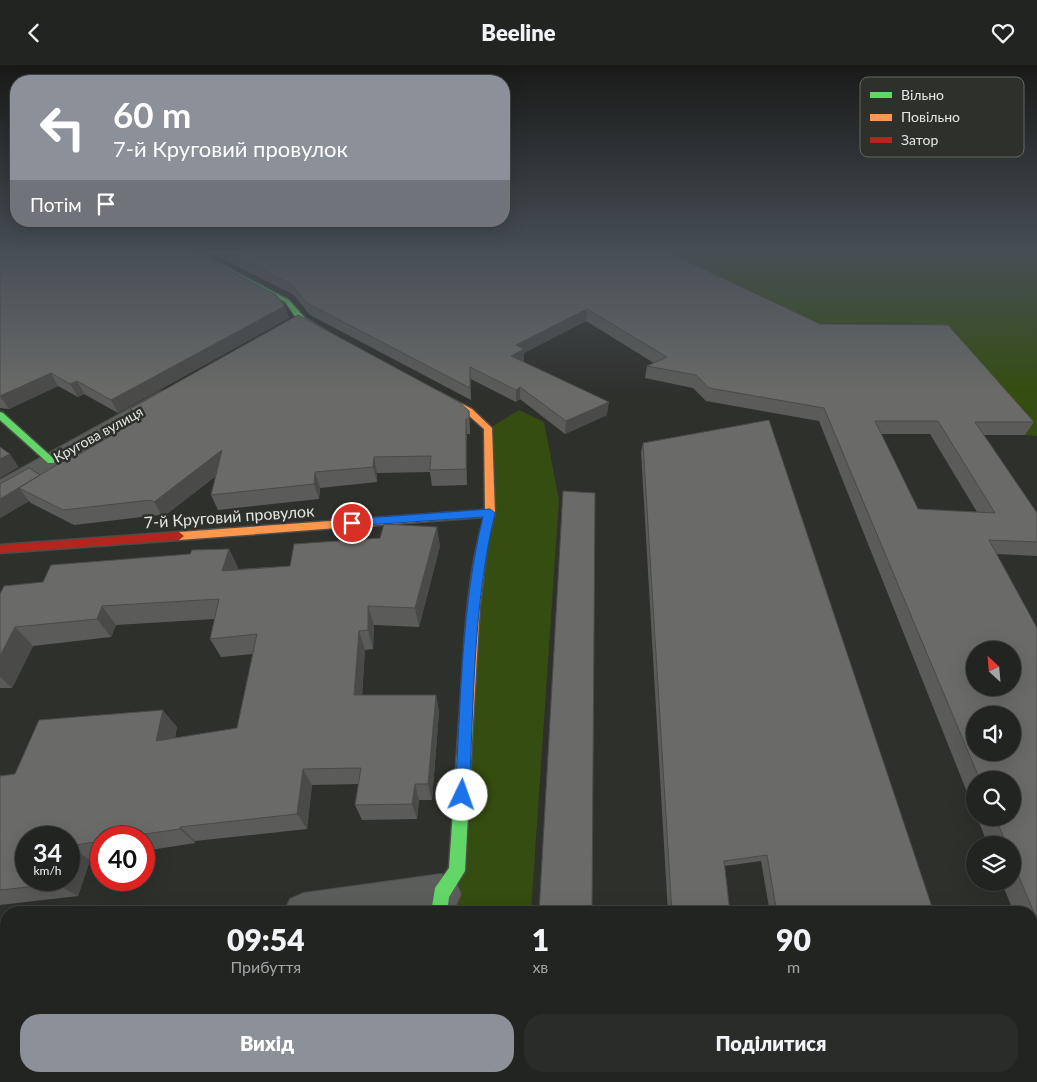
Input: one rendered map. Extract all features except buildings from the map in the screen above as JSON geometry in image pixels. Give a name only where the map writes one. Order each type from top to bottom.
[{"type":"street","points":[[282,298],[297,312],[293,325],[338,339]]},
{"type":"street","points":[[399,906],[440,903],[457,871],[474,605],[483,539],[490,513],[490,442],[488,428],[469,411],[426,387]]},
{"type":"street","name":"Кругова вулиця","points":[[0,490],[181,388]]},
{"type":"street","points":[[0,415],[51,461]]},
{"type":"street","name":"7-й Круговий провулок","points":[[0,549],[490,513]]},
{"type":"green space","points":[[737,298],[1037,298],[1037,436],[1025,435],[930,324],[829,323],[806,332]]},
{"type":"green space","points":[[519,410],[544,422],[559,500],[531,906],[457,906],[493,426]]},
{"type":"traffic: fast","points":[[282,298],[287,301],[302,320],[331,336]]},
{"type":"traffic: fast","points":[[0,415],[51,461]]},
{"type":"traffic: fast","points":[[440,906],[441,894],[457,871],[466,724]]},
{"type":"traffic: slow","points":[[437,394],[469,411],[488,428],[490,513],[483,539],[474,605],[466,724]]},
{"type":"traffic: slow","points":[[179,536],[490,513]]},
{"type":"traffic: jam","points":[[0,549],[179,536]]},
{"type":"route","points":[[352,523],[490,513],[483,539],[474,605],[462,795]]}]
